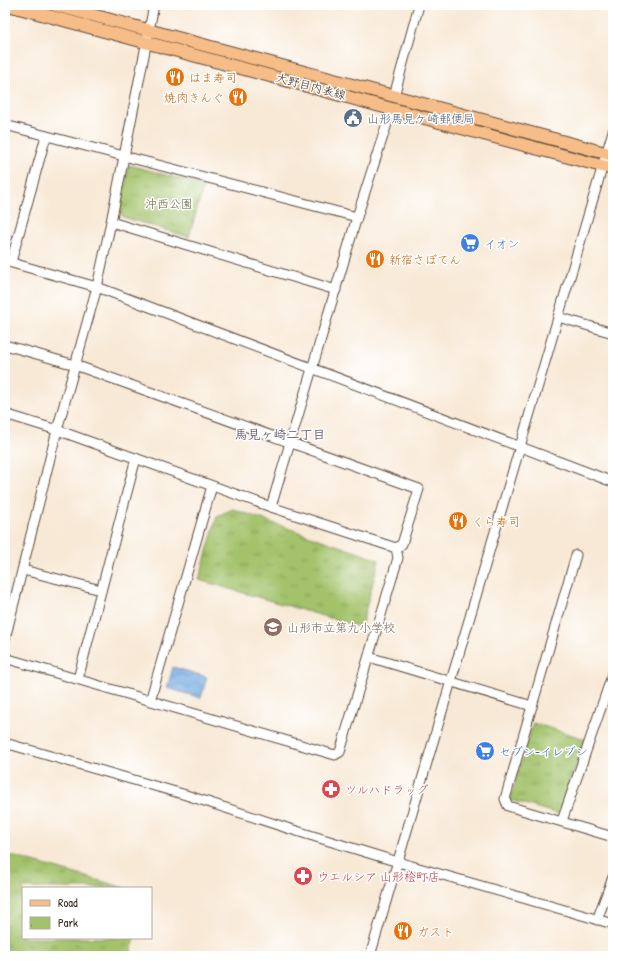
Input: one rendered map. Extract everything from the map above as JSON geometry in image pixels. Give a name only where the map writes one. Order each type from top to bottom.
[{"type":"main road","name":"大野目内表線","points":[[8,5],[148,36],[394,96],[610,154]]},
{"type":"main road","name":"大野目内表線","points":[[55,5],[148,36],[392,108],[608,167]]},
{"type":"street","points":[[5,639],[58,430],[97,287],[112,222],[154,5]]},
{"type":"street","points":[[394,96],[419,5]]},
{"type":"street","points":[[271,507],[357,217],[392,108]]},
{"type":"street","points":[[5,125],[357,217]]},
{"type":"street","points":[[370,956],[558,317],[608,167],[613,131]]},
{"type":"street","points":[[46,136],[8,262],[97,287],[613,482]]},
{"type":"street","points":[[112,222],[336,290]]},
{"type":"street","points":[[558,317],[613,333]]},
{"type":"street","points":[[5,345],[75,365],[419,489],[402,544],[396,548]]},
{"type":"street","points":[[5,414],[58,430],[271,507],[396,548]]},
{"type":"street","points":[[78,679],[136,458]]},
{"type":"street","points":[[150,701],[212,486]]},
{"type":"street","points":[[5,658],[335,755],[340,752],[369,657],[398,558],[396,548]]},
{"type":"street","points":[[576,556],[505,799],[508,806],[613,837]]},
{"type":"street","points":[[23,570],[102,590]]},
{"type":"street","points":[[369,657],[532,706]]},
{"type":"street","points":[[562,821],[613,672]]},
{"type":"street","points":[[5,742],[186,795],[398,862],[613,924]]},
{"type":"street","points":[[597,920],[613,877]]},
{"type":"green space","name":"沖西公園","points":[[129,165],[204,185],[189,237],[123,217],[120,209]]},
{"type":"green space","points":[[233,509],[379,560],[361,627],[199,580],[217,516]]},
{"type":"green space","points":[[533,723],[585,739],[559,814],[510,800]]},
{"type":"green space","points":[[5,854],[121,887],[22,887],[22,939],[135,939],[130,956],[5,956]]},
{"type":"water","points":[[173,667],[207,677],[201,698],[167,688]]},
{"type":"place","name":"はま寿司","points":[[175,77]]},
{"type":"place","name":"焼肉きんぐ","points":[[238,97]]},
{"type":"place","name":"山形馬見ケ崎郵便局","points":[[353,118]]},
{"type":"place","name":"イオン","points":[[470,243]]},
{"type":"place","name":"新宿さぼてん","points":[[375,259]]},
{"type":"place","name":"くら寿司","points":[[458,521]]},
{"type":"place","name":"山形市立第九小学校","points":[[273,627]]},
{"type":"place","name":"セブン-イレブン","points":[[485,751]]},
{"type":"place","name":"ツルハドラッグ","points":[[331,789]]},
{"type":"place","name":"ウエルシア 山形桧町店","points":[[303,876]]},
{"type":"place","name":"ガスト","points":[[403,931]]},
{"type":"district","name":"馬見ヶ崎二丁目","points":[[280,434]]}]
